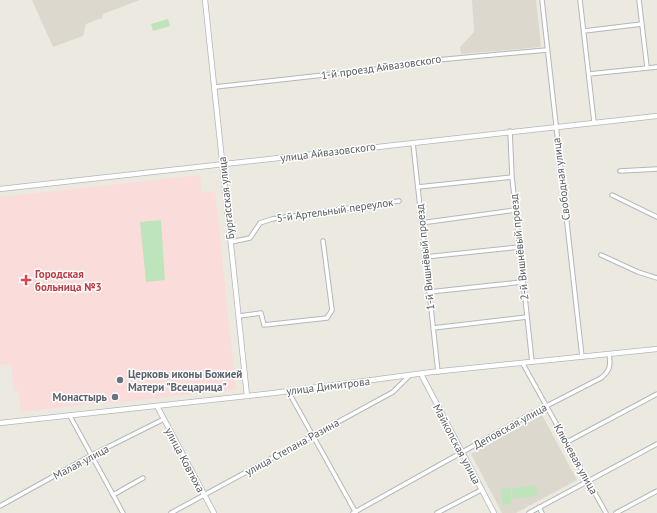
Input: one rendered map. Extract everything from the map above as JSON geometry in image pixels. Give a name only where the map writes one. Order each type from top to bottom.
[{"type":"street","name":"Бургасская улица","points":[[205,0],[247,396]]},
{"type":"street","name":"Свободная улица","points":[[542,0],[582,357]]},
{"type":"street","points":[[580,0],[594,122]]},
{"type":"street","points":[[640,0],[647,67]]},
{"type":"street","points":[[584,31],[642,24]]},
{"type":"street","name":"1-й проезд Айвазовского","points":[[215,87],[405,66],[426,61],[548,50]]},
{"type":"street","points":[[589,74],[657,67]]},
{"type":"street","name":"улица Айвазовского","points":[[0,189],[223,165],[555,126],[657,116]]},
{"type":"street","name":"2-й Вишнёвый проезд","points":[[510,131],[512,177],[532,362]]},
{"type":"street","name":"1-й Вишнёвый проезд","points":[[413,143],[438,372]]},
{"type":"street","points":[[620,171],[657,169]]},
{"type":"street","points":[[418,187],[512,177]]},
{"type":"street","points":[[612,195],[657,217]]},
{"type":"street","name":"5-й Артельный переулок","points":[[231,242],[250,238],[260,223],[272,218],[400,201]]},
{"type":"street","points":[[422,223],[516,210]]},
{"type":"street","points":[[239,316],[261,313],[264,325],[327,318],[332,310],[323,241]]},
{"type":"street","points":[[425,257],[519,247]]},
{"type":"street","points":[[601,255],[638,272],[657,278]]},
{"type":"street","points":[[429,292],[523,282]]},
{"type":"street","points":[[433,328],[527,317]]},
{"type":"street","name":"улица Димитрова","points":[[0,423],[247,396],[410,375],[657,349]]},
{"type":"street","name":"Деповская улица","points":[[355,513],[607,373],[611,366],[609,354]]},
{"type":"street","name":"Ключевая улица","points":[[523,364],[606,513]]},
{"type":"street","name":"Майкопская улица","points":[[421,374],[461,453],[494,513]]},
{"type":"street","name":"улица Степана Разина","points":[[171,513],[393,392],[410,375]]},
{"type":"street","points":[[288,391],[355,513]]},
{"type":"street","points":[[567,442],[657,394]]},
{"type":"street","name":"улица Ковтюха","points":[[157,406],[214,513]]},
{"type":"street","points":[[70,416],[123,513]]},
{"type":"street","name":"Малая улица","points":[[0,506],[92,455],[164,419]]},
{"type":"street","points":[[529,513],[657,444]]},
{"type":"street","points":[[113,495],[143,478]]},
{"type":"street","points":[[438,513],[481,490]]},
{"type":"street","points":[[616,513],[657,491]]},
{"type":"street","points":[[539,507],[542,513]]},
{"type":"shaded area","points":[[32,0],[140,0],[103,14],[102,18],[86,24],[83,36],[53,47]]},
{"type":"shaded area","points":[[472,0],[536,0],[541,47],[461,54],[460,47],[474,32]]},
{"type":"shaded area","points":[[200,175],[202,193],[215,191],[236,389],[21,412],[19,391],[14,391],[11,364],[0,365],[0,197]]},
{"type":"shaded area","points":[[542,415],[577,480],[516,513],[502,513],[471,454]]},
{"type":"green space","points":[[168,19],[170,26],[153,31],[151,24]]},
{"type":"green space","points":[[161,220],[165,280],[146,282],[140,222]]},
{"type":"green space","points":[[536,485],[537,496],[513,499],[512,488]]},
{"type":"green space","points":[[510,488],[512,504],[503,505],[501,489]]},
{"type":"place","name":"Городская больница №3","points":[[26,280]]},
{"type":"place","name":"Церковь иконы Божией Матери \"Всецарица\"","points":[[120,380]]},
{"type":"place","name":"Монастырь","points":[[115,397]]}]
